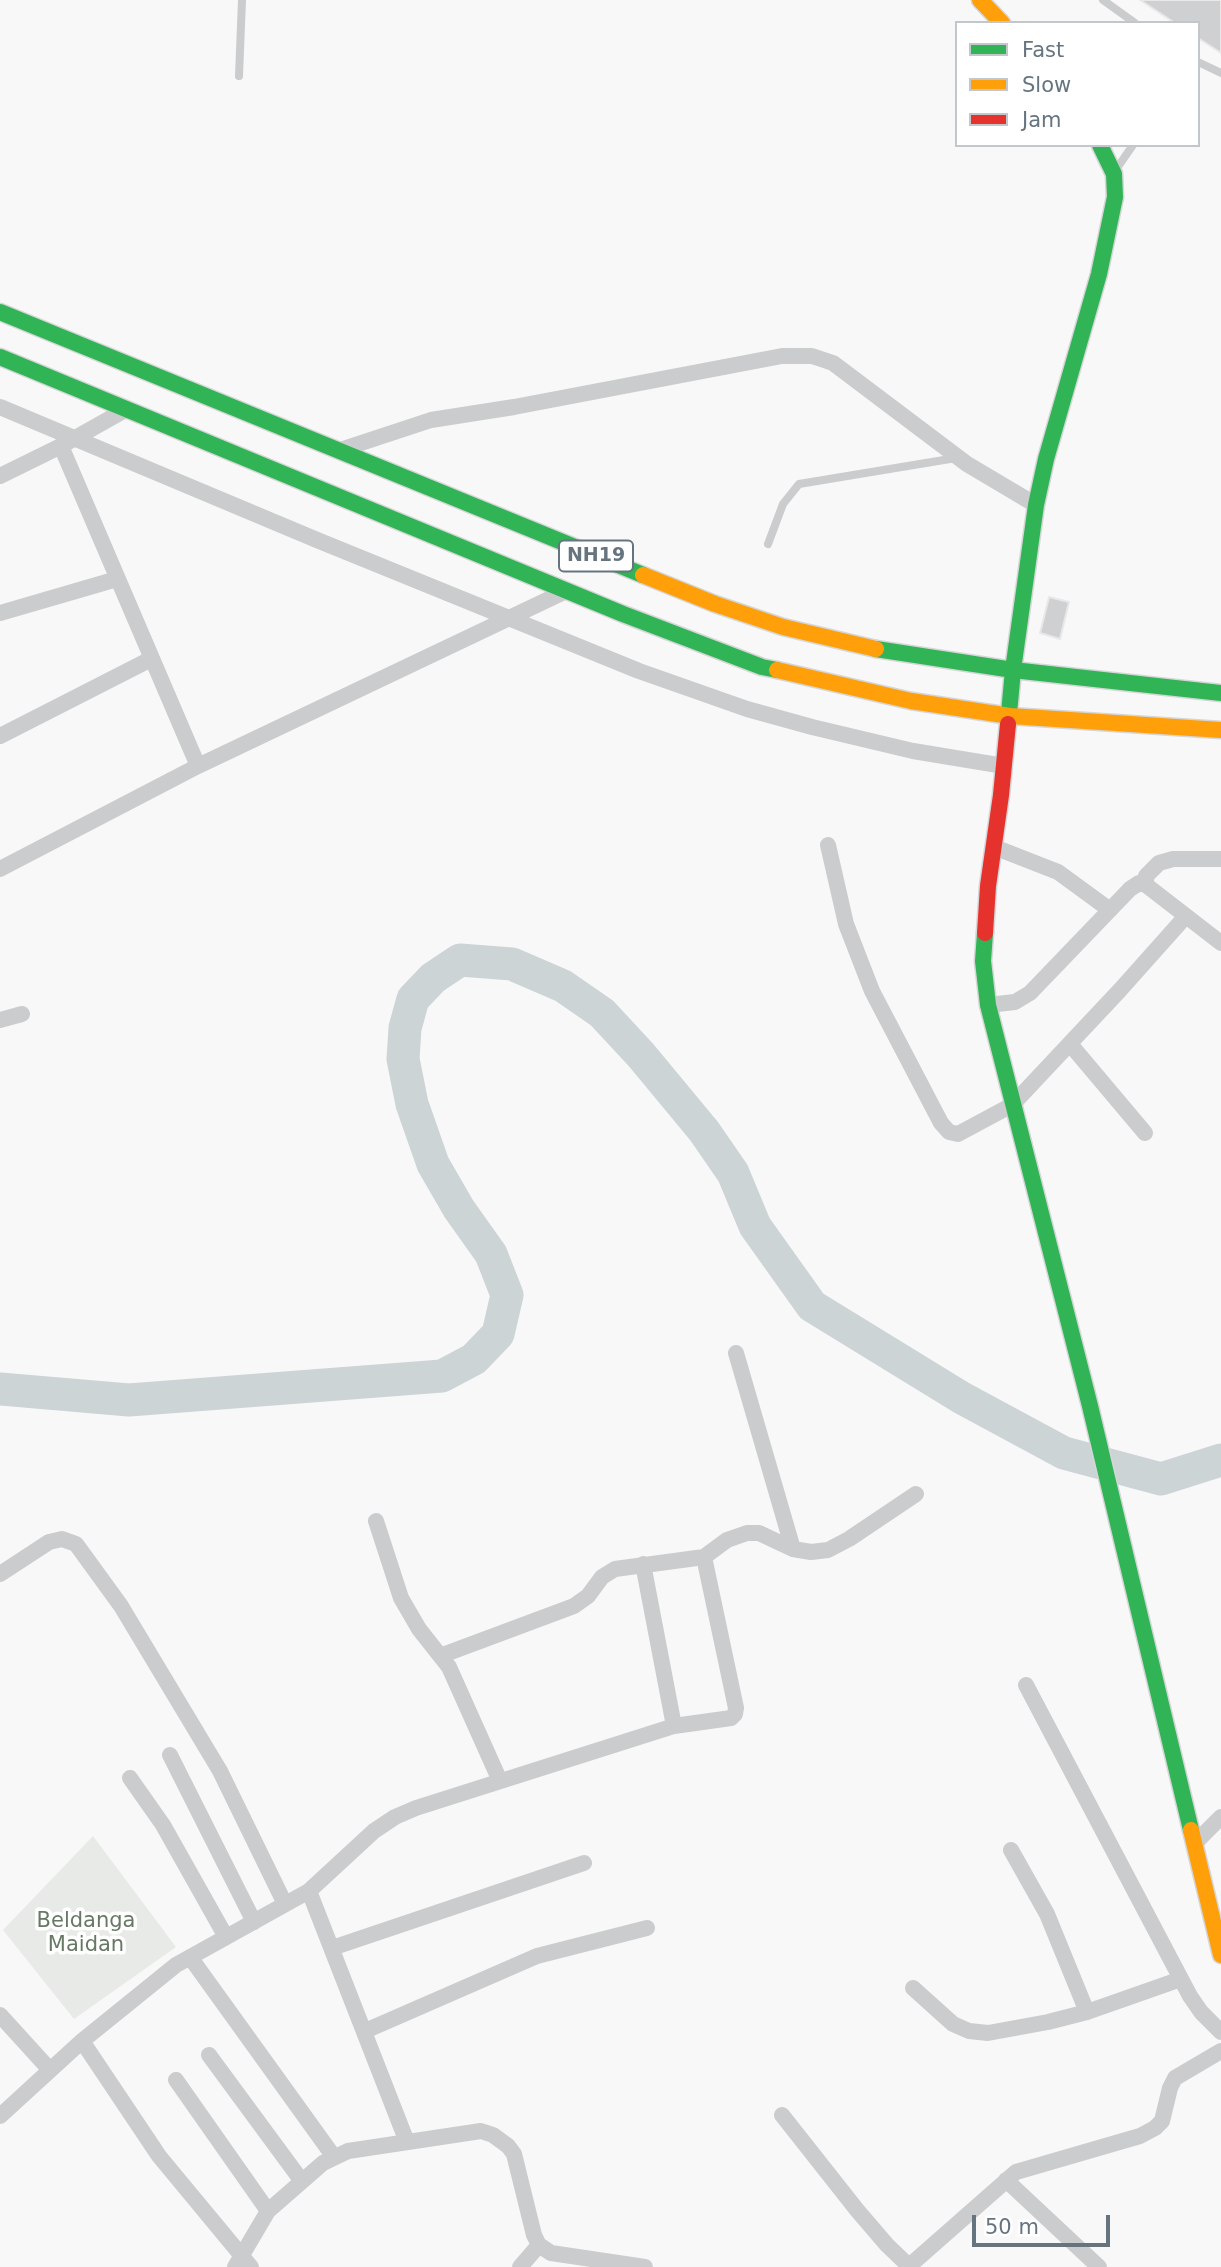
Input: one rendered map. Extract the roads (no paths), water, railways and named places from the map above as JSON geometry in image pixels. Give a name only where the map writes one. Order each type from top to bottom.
[{"type":"main road","points":[[980,0],[1000,21]]},
{"type":"main road","points":[[1101,147],[1114,174],[1115,197],[1099,274],[1046,459],[1036,505],[1013,670],[983,961],[988,1005],[1090,1406],[1221,1955]]},
{"type":"main road","name":"NH19","points":[[0,312],[715,604],[783,627],[848,644],[913,656],[1221,693]]},
{"type":"main road","name":"NH19","points":[[0,358],[566,591],[762,667],[911,701],[1010,716],[1221,730]]},
{"type":"street","points":[[341,450],[431,420],[782,356],[812,356],[833,363],[959,458],[1036,505]]},
{"type":"street","points":[[0,407],[639,671],[747,709],[913,751],[1004,766]]},
{"type":"street","points":[[0,476],[125,410]]},
{"type":"street","points":[[61,446],[198,766]]},
{"type":"street","points":[[0,613],[117,579]]},
{"type":"street","points":[[0,869],[198,766],[566,591]]},
{"type":"street","points":[[0,736],[151,659]]},
{"type":"street","points":[[828,845],[846,925],[872,990],[942,1123],[949,1132],[958,1134],[1012,1105],[1186,916]]},
{"type":"street","points":[[994,847],[1058,872],[1110,910]]},
{"type":"street","points":[[1146,885],[1146,876],[1159,863],[1173,859],[1221,859]]},
{"type":"street","points":[[988,1005],[1015,1002],[1030,993],[1130,889],[1139,883],[1146,885],[1221,943]]},
{"type":"street","points":[[0,1020],[22,1014]]},
{"type":"street","points":[[1070,1044],[1145,1133]]},
{"type":"street","points":[[736,1353],[793,1549]]},
{"type":"street","points":[[440,1656],[562,1612],[588,1596],[608,1572],[643,1564],[704,1558],[727,1540],[747,1533],[759,1533],[793,1549],[811,1552],[828,1550],[916,1494]]},
{"type":"street","points":[[376,1521],[401,1598],[462,1692],[500,1781]]},
{"type":"street","points":[[0,1574],[49,1542],[62,1539],[76,1544],[121,1606],[214,1760],[285,1904]]},
{"type":"street","points":[[0,2116],[82,2041],[176,1965],[309,1891],[374,1831],[395,1817],[674,1726],[724,1721],[735,1714],[736,1708],[704,1558]]},
{"type":"street","points":[[643,1564],[674,1726]]},
{"type":"street","points":[[1026,1685],[1181,1979],[1201,2012],[1221,2032]]},
{"type":"street","points":[[170,1755],[254,1922]]},
{"type":"street","points":[[130,1778],[163,1825],[226,1937]]},
{"type":"street","points":[[1195,1843],[1221,1817]]},
{"type":"street","points":[[1010,1850],[1046,1913],[1087,2011]]},
{"type":"street","points":[[332,1948],[584,1863]]},
{"type":"street","points":[[309,1891],[407,2142]]},
{"type":"street","points":[[365,2031],[537,1956],[647,1928]]},
{"type":"street","points":[[190,1957],[334,2157]]},
{"type":"street","points":[[913,1988],[953,2024],[969,2031],[988,2033],[1048,2022],[1181,1979]]},
{"type":"street","points":[[0,2015],[50,2070]]},
{"type":"street","points":[[82,2041],[159,2157],[243,2262],[268,2211],[323,2163],[348,2151],[481,2131],[493,2135],[514,2154],[534,2235],[539,2245],[551,2253],[645,2267]]},
{"type":"street","points":[[782,2115],[857,2210],[909,2267],[1006,2180],[1029,2167],[1140,2136],[1155,2129],[1162,2121],[1175,2078],[1221,2050]]},
{"type":"street","points":[[209,2055],[301,2180]]},
{"type":"street","points":[[176,2080],[268,2211]]},
{"type":"street","points":[[1006,2180],[1098,2267]]},
{"type":"street","points":[[520,2267],[539,2245]]},
{"type":"lane","points":[[239,76],[242,0]]},
{"type":"lane","points":[[1103,0],[1132,21]]},
{"type":"lane","points":[[1200,63],[1221,73]]},
{"type":"lane","points":[[1114,174],[1132,147]]},
{"type":"lane","points":[[768,544],[783,504],[799,484],[959,458]]},
{"type":"waterway","points":[[0,1389],[129,1400],[442,1376],[474,1359],[498,1334],[507,1295],[491,1254],[459,1209],[433,1164],[412,1104],[403,1059],[405,1028],[413,999],[433,978],[460,960],[512,964],[563,986],[602,1013],[704,1131],[733,1173],[755,1226],[812,1306],[962,1398],[1064,1453],[1161,1479],[1221,1460]]},
{"type":"park label","name":"Beldanga Maidan","points":[[86,1934]]}]
